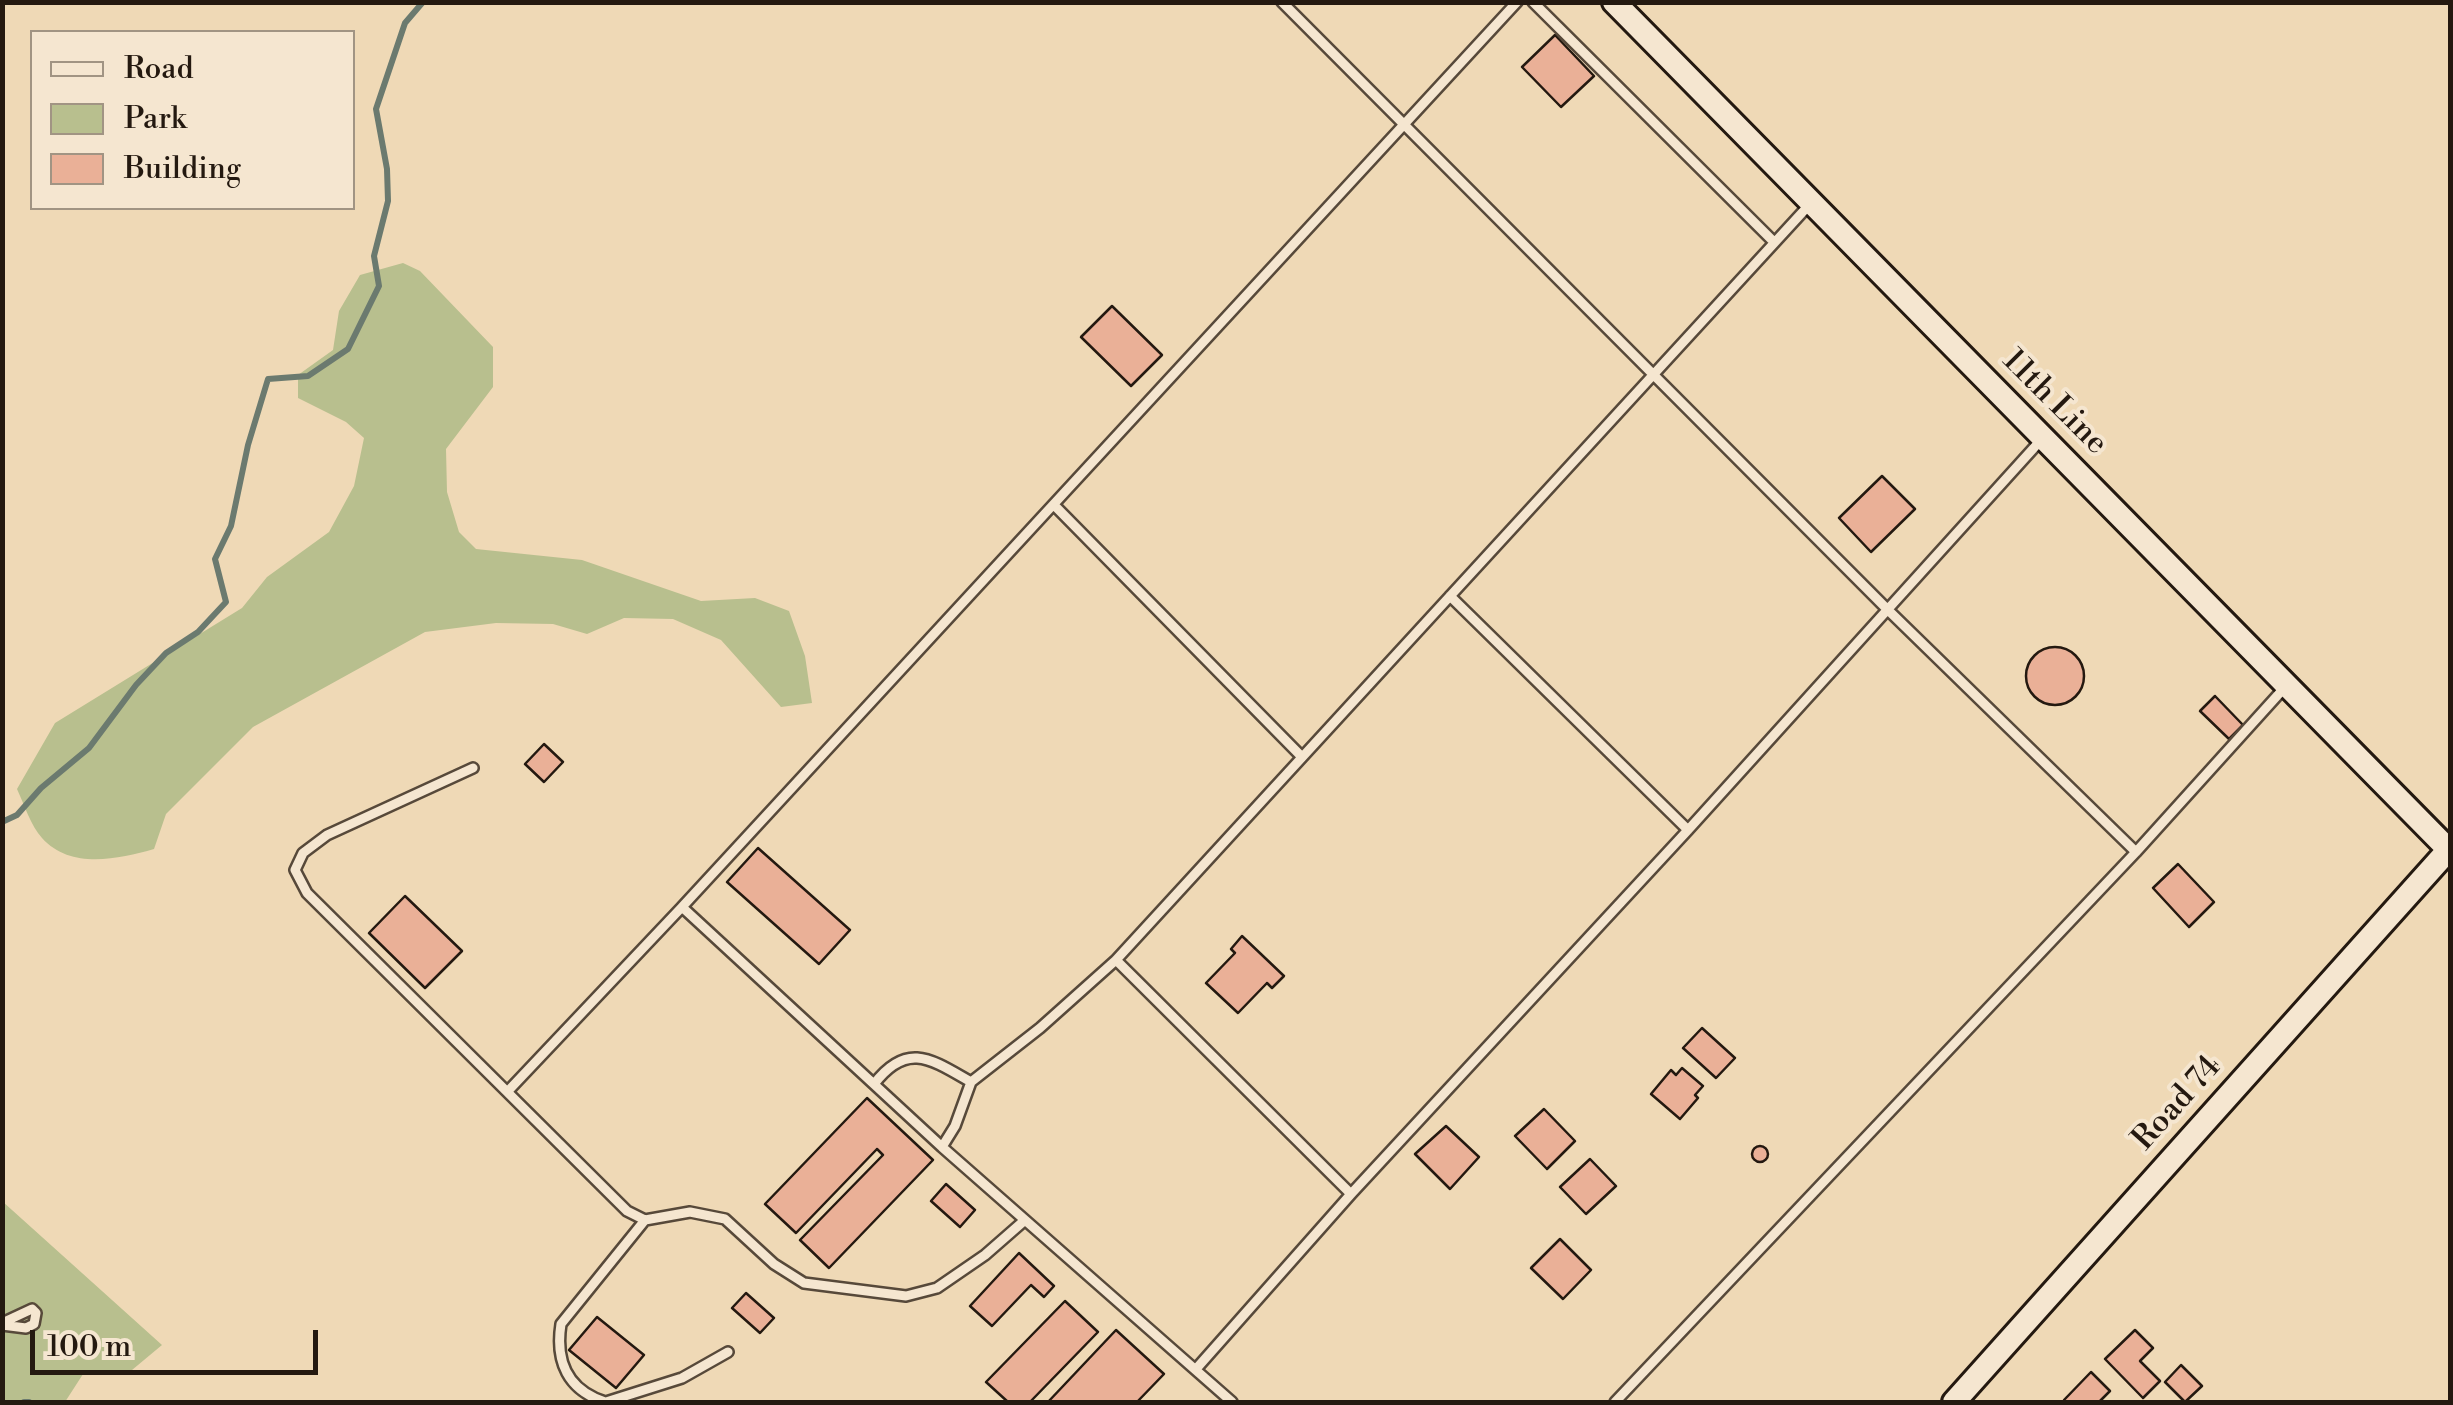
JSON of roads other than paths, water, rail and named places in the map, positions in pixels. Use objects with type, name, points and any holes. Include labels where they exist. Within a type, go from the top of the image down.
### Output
[{"type":"main road","name":"11th Line","points":[[1614,2],[2450,849]]},
{"type":"main road","name":"Road 74","points":[[1954,1402],[2450,849]]},
{"type":"lane","points":[[1282,2],[1888,610],[2136,852]]},
{"type":"lane","points":[[508,1091],[1518,2]]},
{"type":"lane","points":[[1533,2],[1774,242]]},
{"type":"lane","points":[[942,1148],[955,1126],[971,1082],[1040,1028],[1116,960],[1812,202]]},
{"type":"lane","points":[[1196,1368],[1350,1194],[1688,830],[2042,438]]},
{"type":"lane","points":[[1054,505],[1302,758]]},
{"type":"lane","points":[[1450,596],[1688,830]]},
{"type":"lane","points":[[1615,1402],[2136,852],[2287,684]]},
{"type":"lane","points":[[473,768],[327,835],[303,853],[295,870],[306,893],[628,1211],[645,1220],[690,1212],[725,1219],[774,1264],[804,1283],[906,1296],[937,1288],[985,1255],[1024,1220]]},
{"type":"lane","points":[[682,907],[942,1148],[1232,1402]]},
{"type":"lane","points":[[1116,960],[1350,1194]]},
{"type":"lane","points":[[874,1084],[888,1065],[907,1056],[936,1063],[971,1082]]},
{"type":"lane","points":[[645,1220],[561,1324],[558,1346],[562,1367],[572,1384],[587,1396],[605,1402],[682,1378],[728,1352]]},
{"type":"waterway","points":[[2,822],[17,815],[41,788],[89,748],[136,685],[166,653],[198,632],[226,602],[215,559],[231,526],[248,445],[268,379],[308,376],[348,349],[379,286],[374,256],[388,201],[387,169],[376,109],[405,23],[423,2]]},
{"type":"waterway","points":[[24,1402],[29,1402]]}]
